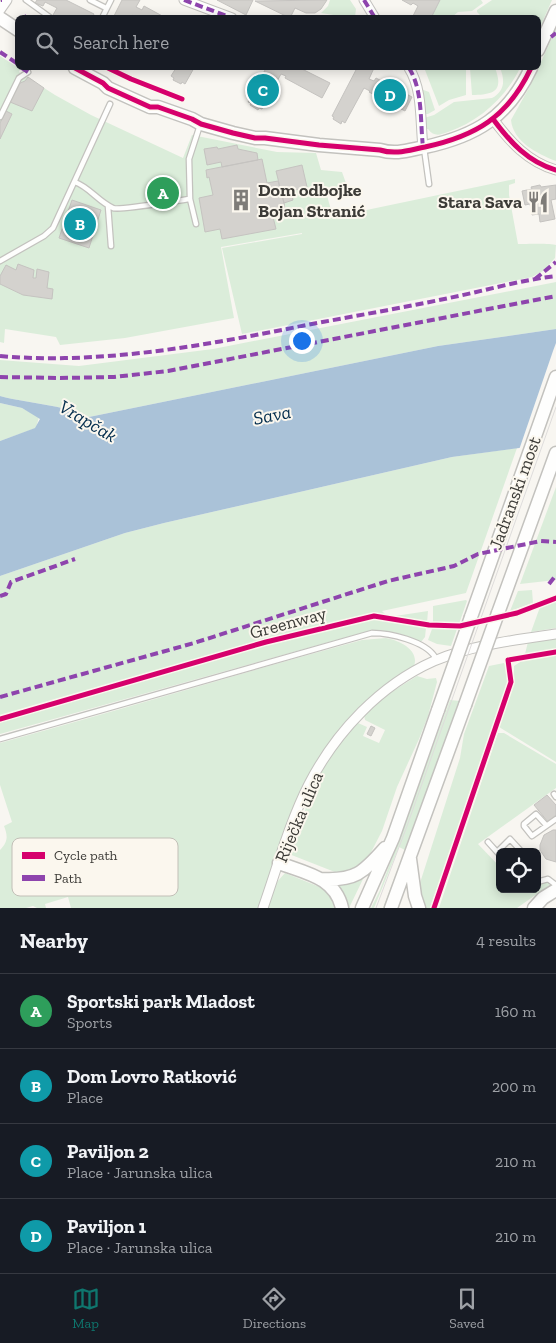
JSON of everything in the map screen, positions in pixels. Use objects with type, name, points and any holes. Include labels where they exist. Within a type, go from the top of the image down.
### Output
[{"type":"main road","points":[[541,44],[556,11]]},
{"type":"main road","points":[[0,18],[15,28]]},
{"type":"main road","points":[[79,70],[103,83],[196,122],[202,120],[256,133],[265,138],[388,152],[404,152],[465,136],[493,119],[512,101],[530,70]]},
{"type":"main road","name":"Jadranski most","points":[[362,908],[393,838],[556,377]]},
{"type":"main road","name":"Jadranski most","points":[[391,908],[556,453]]},
{"type":"main road","points":[[279,863],[321,879],[336,880],[353,877],[362,872],[393,838]]},
{"type":"main road","points":[[410,857],[415,896],[419,908]]},
{"type":"main road","points":[[321,879],[336,892],[342,908]]},
{"type":"main road","points":[[525,908],[556,890]]},
{"type":"main road","points":[[534,908],[543,898]]},
{"type":"street","points":[[0,10],[7,0]]},
{"type":"street","points":[[184,0],[224,15]]},
{"type":"street","points":[[364,0],[373,15]]},
{"type":"street","points":[[410,70],[415,80],[423,147]]},
{"type":"street","points":[[493,119],[508,138],[528,157],[556,170]]},
{"type":"street","name":"Riječka ulica","points":[[263,908],[309,784],[340,736],[374,700],[437,660],[505,642],[556,634]]},
{"type":"lane","points":[[26,0],[47,15]]},
{"type":"lane","points":[[90,0],[106,8]]},
{"type":"lane","points":[[103,15],[111,0]]},
{"type":"lane","points":[[0,117],[19,78],[28,72]]},
{"type":"lane","points":[[0,261],[50,232],[110,104]]},
{"type":"lane","points":[[196,122],[190,159],[190,199],[196,224]]},
{"type":"lane","points":[[423,147],[429,184]]},
{"type":"lane","points":[[75,182],[108,206],[117,210],[190,199]]},
{"type":"lane","points":[[108,206],[110,246]]},
{"type":"lane","points":[[0,740],[372,634],[383,633],[424,646],[431,651],[434,657]]},
{"type":"lane","points":[[546,825],[536,814],[524,826],[532,836],[556,819]]},
{"type":"lane","points":[[503,848],[510,840],[518,848]]},
{"type":"lane","points":[[488,842],[496,852]]},
{"type":"lane","points":[[541,881],[548,879],[556,885]]},
{"type":"green space","points":[[330,0],[350,0],[356,9],[355,15],[321,13],[328,6]]},
{"type":"green space","points":[[440,0],[481,0],[483,3],[472,11],[458,12],[454,15],[432,15]]},
{"type":"green space","points":[[492,0],[552,0],[541,25],[541,15],[480,15],[477,10]]},
{"type":"green space","points":[[556,29],[556,161],[534,151],[521,141],[516,135],[511,120],[537,70],[541,70],[541,62]]},
{"type":"green space","points":[[0,56],[15,66],[15,70],[20,70],[19,72],[55,95],[91,115],[183,158],[192,135],[277,152],[316,153],[321,170],[342,172],[347,186],[326,192],[333,217],[515,179],[515,183],[509,185],[509,195],[518,244],[556,245],[555,258],[543,271],[532,277],[242,334],[222,248],[302,233],[221,247],[234,318],[125,338],[60,345],[56,337],[5,329],[4,343],[0,342]]},
{"type":"green space","points":[[425,70],[466,70],[466,95],[449,100],[439,106]]},
{"type":"green space","points":[[470,70],[496,70],[498,82],[495,90],[491,93],[472,95]]},
{"type":"green space","points":[[501,70],[519,70],[500,98],[481,115],[460,127],[442,134],[437,135],[425,129],[424,118],[434,115],[454,102],[492,98],[502,89],[503,77]]},
{"type":"green space","points":[[421,89],[429,92],[435,110],[428,114],[424,114]]},
{"type":"green space","points":[[556,282],[556,329],[438,346],[89,417],[68,409],[0,396],[0,360],[79,366],[213,349]]},
{"type":"green space","points":[[0,403],[22,408],[39,417],[36,428],[0,441]]},
{"type":"green space","points":[[517,448],[466,593],[382,611],[390,619],[426,628],[425,637],[421,642],[398,633],[372,630],[0,734],[0,576],[125,533],[164,523],[452,457]]},
{"type":"green space","points":[[556,487],[556,580],[520,584]]},
{"type":"green space","points":[[532,590],[533,603],[510,611],[518,591]]},
{"type":"green space","points":[[466,600],[459,624],[433,622],[433,606]]},
{"type":"green space","points":[[556,600],[556,628],[531,632],[540,607]]},
{"type":"green space","points":[[428,611],[427,623],[395,616]]},
{"type":"green space","points":[[432,629],[457,629],[451,646],[437,644],[428,640]]},
{"type":"green space","points":[[556,637],[556,650],[525,654],[528,642]]},
{"type":"green space","points":[[386,638],[403,644],[408,647],[414,656],[413,668],[379,690],[352,715],[329,742],[311,771],[296,803],[259,908],[71,908],[68,897],[45,904],[46,908],[33,906],[26,908],[0,908],[0,850],[7,839],[4,826],[12,822],[0,785],[0,743],[362,640]]},
{"type":"green space","points":[[556,654],[556,762],[499,727],[514,684],[514,666],[525,659]]},
{"type":"green space","points":[[504,663],[508,670],[508,685],[430,908],[425,908],[419,892],[419,886],[460,758],[464,734],[489,666]]},
{"type":"green space","points":[[417,676],[427,679],[436,678],[437,682],[428,716],[397,787],[382,831],[366,862],[345,876],[289,854],[291,844],[304,815],[311,788],[337,745],[358,723],[367,727],[363,736],[379,743],[385,730],[365,720],[364,715],[385,696]]},
{"type":"green space","points":[[450,700],[460,701],[385,908],[383,908],[405,850],[399,847],[374,908],[371,908],[380,890]]},
{"type":"green space","points":[[498,733],[504,733],[556,764],[556,788],[478,844],[496,863],[496,893],[538,893],[517,908],[439,908]]},
{"type":"green space","points":[[285,873],[332,892],[339,908],[268,908],[276,883]]},
{"type":"green space","points":[[364,877],[349,908],[346,908],[334,884]]},
{"type":"green space","points":[[541,883],[551,884],[541,891]]},
{"type":"water","points":[[556,329],[556,443],[452,457],[164,523],[125,533],[0,576],[0,441],[35,428],[40,419],[22,408],[0,403],[0,396],[68,409],[89,417],[438,346]]},
{"type":"pier","points":[[556,343],[556,445],[519,450],[553,351]]},
{"type":"building","points":[[37,0],[66,0],[94,14],[53,15],[57,8],[45,2],[43,6],[35,3]]},
{"type":"building","points":[[122,0],[140,0],[136,7],[142,10],[144,6],[160,15],[132,15],[114,15]]},
{"type":"building","points":[[217,0],[253,0],[246,15]]},
{"type":"building","points":[[327,0],[321,9],[315,13],[306,13],[295,8],[292,15],[284,15],[255,1]]},
{"type":"building","points":[[402,0],[440,0],[432,15],[414,15],[418,6],[413,3],[411,5]]},
{"type":"building","points":[[175,70],[193,70],[185,84],[173,80],[174,78],[171,76]]},
{"type":"building","points":[[265,70],[304,70],[330,83],[322,98],[281,74],[262,109],[259,108],[258,110],[248,102]]},
{"type":"building","points":[[356,70],[373,70],[369,79],[374,81],[376,78],[412,97],[405,111],[364,88],[345,123],[342,121],[341,124],[333,119],[334,117],[332,116]]},
{"type":"building","points":[[28,77],[44,88],[32,111],[10,102],[20,83]]},
{"type":"building","points":[[6,111],[12,114],[0,139],[0,123]]},
{"type":"building","points":[[237,145],[238,149],[257,153],[258,160],[222,167],[221,162],[207,165],[204,149],[217,147],[218,149]]},
{"type":"building","name":"Dom odbojke Bojan Stranić","points":[[262,159],[267,183],[278,181],[284,203],[286,215],[273,217],[276,229],[222,239],[220,229],[205,232],[199,198],[213,195],[206,170]]},
{"type":"building","points":[[302,165],[307,187],[291,191],[293,200],[284,203],[276,171]]},
{"type":"building","name":"Stara Sava","points":[[540,185],[541,187],[556,185],[556,199],[551,200],[555,219],[540,222],[539,214],[532,215],[530,204],[525,205],[522,191]]},
{"type":"building","points":[[72,200],[101,210],[89,248],[59,238]]},
{"type":"building","points":[[18,264],[34,270],[33,278],[36,278],[37,269],[49,272],[47,288],[53,289],[52,299],[23,295],[0,284],[0,276],[6,265],[16,270]]},
{"type":"building","points":[[371,726],[375,728],[371,736],[367,734]]},
{"type":"building","points":[[547,795],[556,805],[556,816],[548,822],[534,805]]},
{"type":"building","points":[[556,830],[556,862],[546,859],[541,852],[540,845],[544,835]]},
{"type":"tram line","points":[[376,908],[556,407]]},
{"type":"marked path","points":[[184,0],[224,15]]},
{"type":"marked path","points":[[364,0],[373,15]]},
{"type":"marked path","points":[[551,37],[556,33]]},
{"type":"marked path","points":[[0,52],[15,62]]},
{"type":"marked path","points":[[410,70],[419,96],[423,147]]},
{"type":"marked path","points":[[535,279],[556,262]]},
{"type":"marked path","points":[[0,356],[77,358],[193,346],[414,305],[556,276]]},
{"type":"marked path","points":[[0,377],[114,377],[168,371],[556,296]]},
{"type":"marked path","points":[[0,697],[194,643],[388,581],[454,566],[478,554],[541,541],[556,542]]},
{"type":"marked path","points":[[0,596],[6,594],[11,582],[75,559]]},
{"type":"marked path","points":[[549,584],[556,575]]},
{"type":"cycle path","points":[[79,70],[103,83],[108,88],[150,107],[158,107],[201,124],[233,133],[255,138],[392,152],[408,151],[443,142],[475,130],[501,112],[522,85],[530,70]]},
{"type":"cycle path","points":[[112,70],[182,99]]},
{"type":"cycle path","points":[[493,119],[520,150],[537,162],[556,170]]},
{"type":"cycle path","name":"Greenway","points":[[0,719],[266,642],[374,616],[429,625],[460,626],[517,613],[556,598]]},
{"type":"cycle path","points":[[434,908],[511,682],[508,660],[556,652]]},
{"type":"place","name":"Paviljon 2","points":[[263,90]]},
{"type":"place","name":"Paviljon 1","points":[[390,95]]},
{"type":"place","name":"Sportski park Mladost","points":[[163,193]]},
{"type":"place","name":"Dom odbojke Bojan Stranić","points":[[241,200]]},
{"type":"place","name":"Stara Sava","points":[[538,202]]},
{"type":"place","name":"Dom Lovro Ratković","points":[[80,224]]},
{"type":"water label","name":"Sava","points":[[272,415]]},
{"type":"water label","name":"Vrapčak","points":[[88,421]]}]
